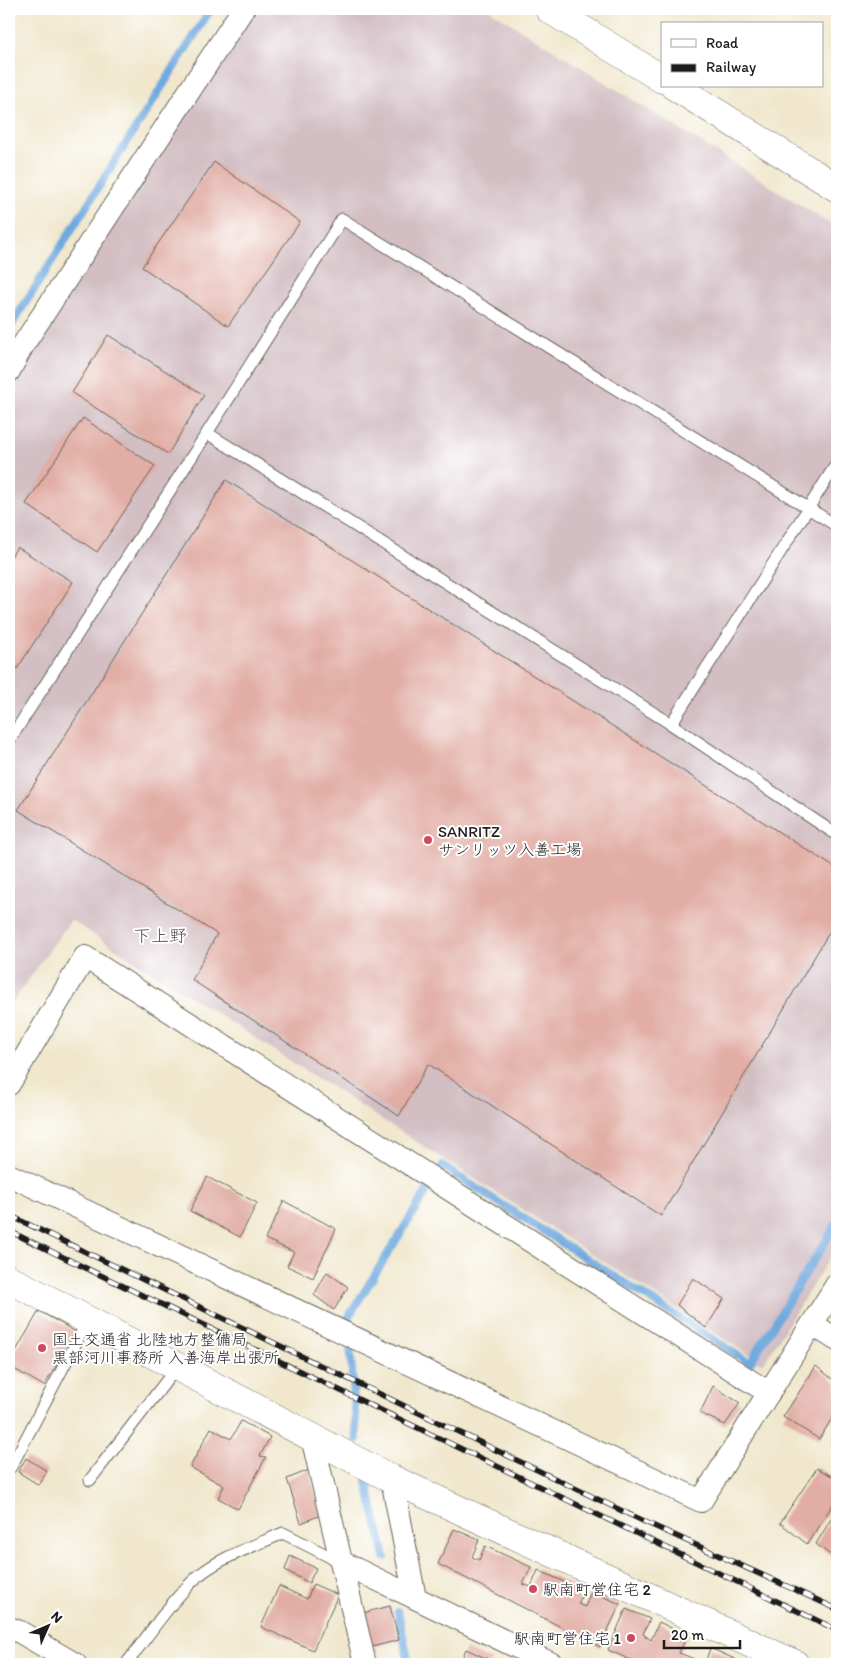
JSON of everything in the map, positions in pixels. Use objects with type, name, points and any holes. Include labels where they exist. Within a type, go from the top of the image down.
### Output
[{"type":"street","points":[[9,371],[22,345],[243,9]]},
{"type":"street","points":[[549,9],[661,78]]},
{"type":"street","points":[[677,88],[837,188]]},
{"type":"street","points":[[9,1084],[86,957],[769,1393]]},
{"type":"street","points":[[9,1175],[701,1501],[837,1284]]},
{"type":"street","points":[[9,1279],[392,1479],[795,1664]]},
{"type":"street","points":[[812,1324],[837,1340]]},
{"type":"street","points":[[312,1437],[365,1664]]},
{"type":"street","points":[[392,1479],[414,1598]]},
{"type":"street","points":[[341,1562],[552,1664]]},
{"type":"street","points":[[9,1628],[20,1632],[75,1664]]},
{"type":"lane","points":[[9,741],[207,433],[342,218],[837,526]]},
{"type":"lane","points":[[207,433],[671,724],[837,836]]},
{"type":"lane","points":[[671,724],[837,463]]},
{"type":"lane","points":[[12,1467],[88,1320]]},
{"type":"lane","points":[[90,1480],[177,1366]]},
{"type":"lane","points":[[126,1664],[172,1604],[198,1576],[220,1562],[283,1533],[341,1562]]},
{"type":"shaded area","points":[[254,9],[488,9],[837,228],[837,1246],[763,1364],[71,920],[9,1007],[9,397],[28,355]]},
{"type":"building","points":[[214,162],[300,222],[228,326],[142,267]]},
{"type":"building","points":[[108,335],[204,395],[168,454],[72,393]]},
{"type":"building","points":[[83,418],[155,466],[97,552],[26,504]]},
{"type":"building","name":"SANRITZ サンリッツ入善工場","points":[[226,480],[837,869],[837,919],[661,1216],[428,1064],[399,1116],[192,980],[217,934],[18,810]]},
{"type":"building","points":[[17,547],[73,582],[17,669],[9,663],[9,560]]},
{"type":"building","points":[[207,1177],[257,1203],[240,1237],[190,1211]]},
{"type":"building","points":[[284,1201],[336,1229],[313,1278],[287,1266],[294,1252],[265,1239]]},
{"type":"building","points":[[327,1272],[348,1287],[334,1310],[314,1295]]},
{"type":"building","points":[[693,1278],[724,1299],[706,1328],[677,1305]]},
{"type":"building","name":"国土交通省 北陸地方整備局 黒部河川事務所 入善海岸出張所","points":[[39,1311],[76,1332],[44,1386],[9,1366]]},
{"type":"building","points":[[816,1366],[837,1383],[837,1411],[819,1439],[783,1417]]},
{"type":"building","points":[[713,1386],[740,1403],[725,1425],[700,1413]]},
{"type":"building","points":[[241,1421],[270,1437],[260,1456],[266,1457],[238,1509],[218,1498],[224,1486],[190,1467],[211,1428],[231,1439]]},
{"type":"building","points":[[837,1432],[837,1446],[831,1443]]},
{"type":"building","points":[[26,1458],[47,1471],[39,1485],[18,1472]]},
{"type":"building","points":[[817,1468],[837,1479],[837,1498],[807,1544],[780,1523]]},
{"type":"building","points":[[309,1470],[321,1515],[301,1523],[287,1479]]},
{"type":"building","points":[[837,1509],[837,1560],[816,1544]]},
{"type":"building","name":"駅南町営住宅 2","points":[[454,1529],[479,1540],[472,1557],[479,1560],[485,1546],[531,1567],[523,1584],[531,1587],[538,1570],[584,1591],[578,1604],[585,1607],[591,1591],[620,1604],[600,1647],[438,1564]]},
{"type":"building","points":[[290,1556],[316,1568],[309,1583],[285,1570]]},
{"type":"building","points":[[313,1584],[338,1595],[313,1650],[261,1627],[279,1586],[307,1599]]},
{"type":"building","points":[[390,1606],[399,1640],[368,1648],[359,1614]]},
{"type":"building","name":"駅南町営住宅 1","points":[[626,1609],[650,1619],[643,1634],[651,1640],[659,1622],[687,1636],[679,1653],[705,1663],[710,1648],[746,1664],[640,1664],[608,1650]]},
{"type":"building","points":[[466,1649],[492,1661],[491,1664],[460,1664]]},
{"type":"waterway","points":[[9,329],[211,9]]},
{"type":"waterway","points":[[357,1439],[348,1318],[442,1166],[750,1363],[837,1223]]},
{"type":"waterway","points":[[367,1482],[385,1557]]},
{"type":"waterway","points":[[398,1612],[409,1664]]},
{"type":"railway","points":[[9,1215],[643,1521],[837,1609]]},
{"type":"railway","points":[[9,1231],[837,1630]]},
{"type":"place","name":"SANRITZ サンリッツ入善工場","points":[[428,840]]},
{"type":"place","name":"国土交通省 北陸地方整備局 黒部河川事務所 入善海岸出張所","points":[[42,1348]]},
{"type":"place","name":"駅南町営住宅 2","points":[[533,1589]]},
{"type":"place","name":"駅南町営住宅 1","points":[[631,1638]]},
{"type":"district","name":"下上野","points":[[160,936]]}]
